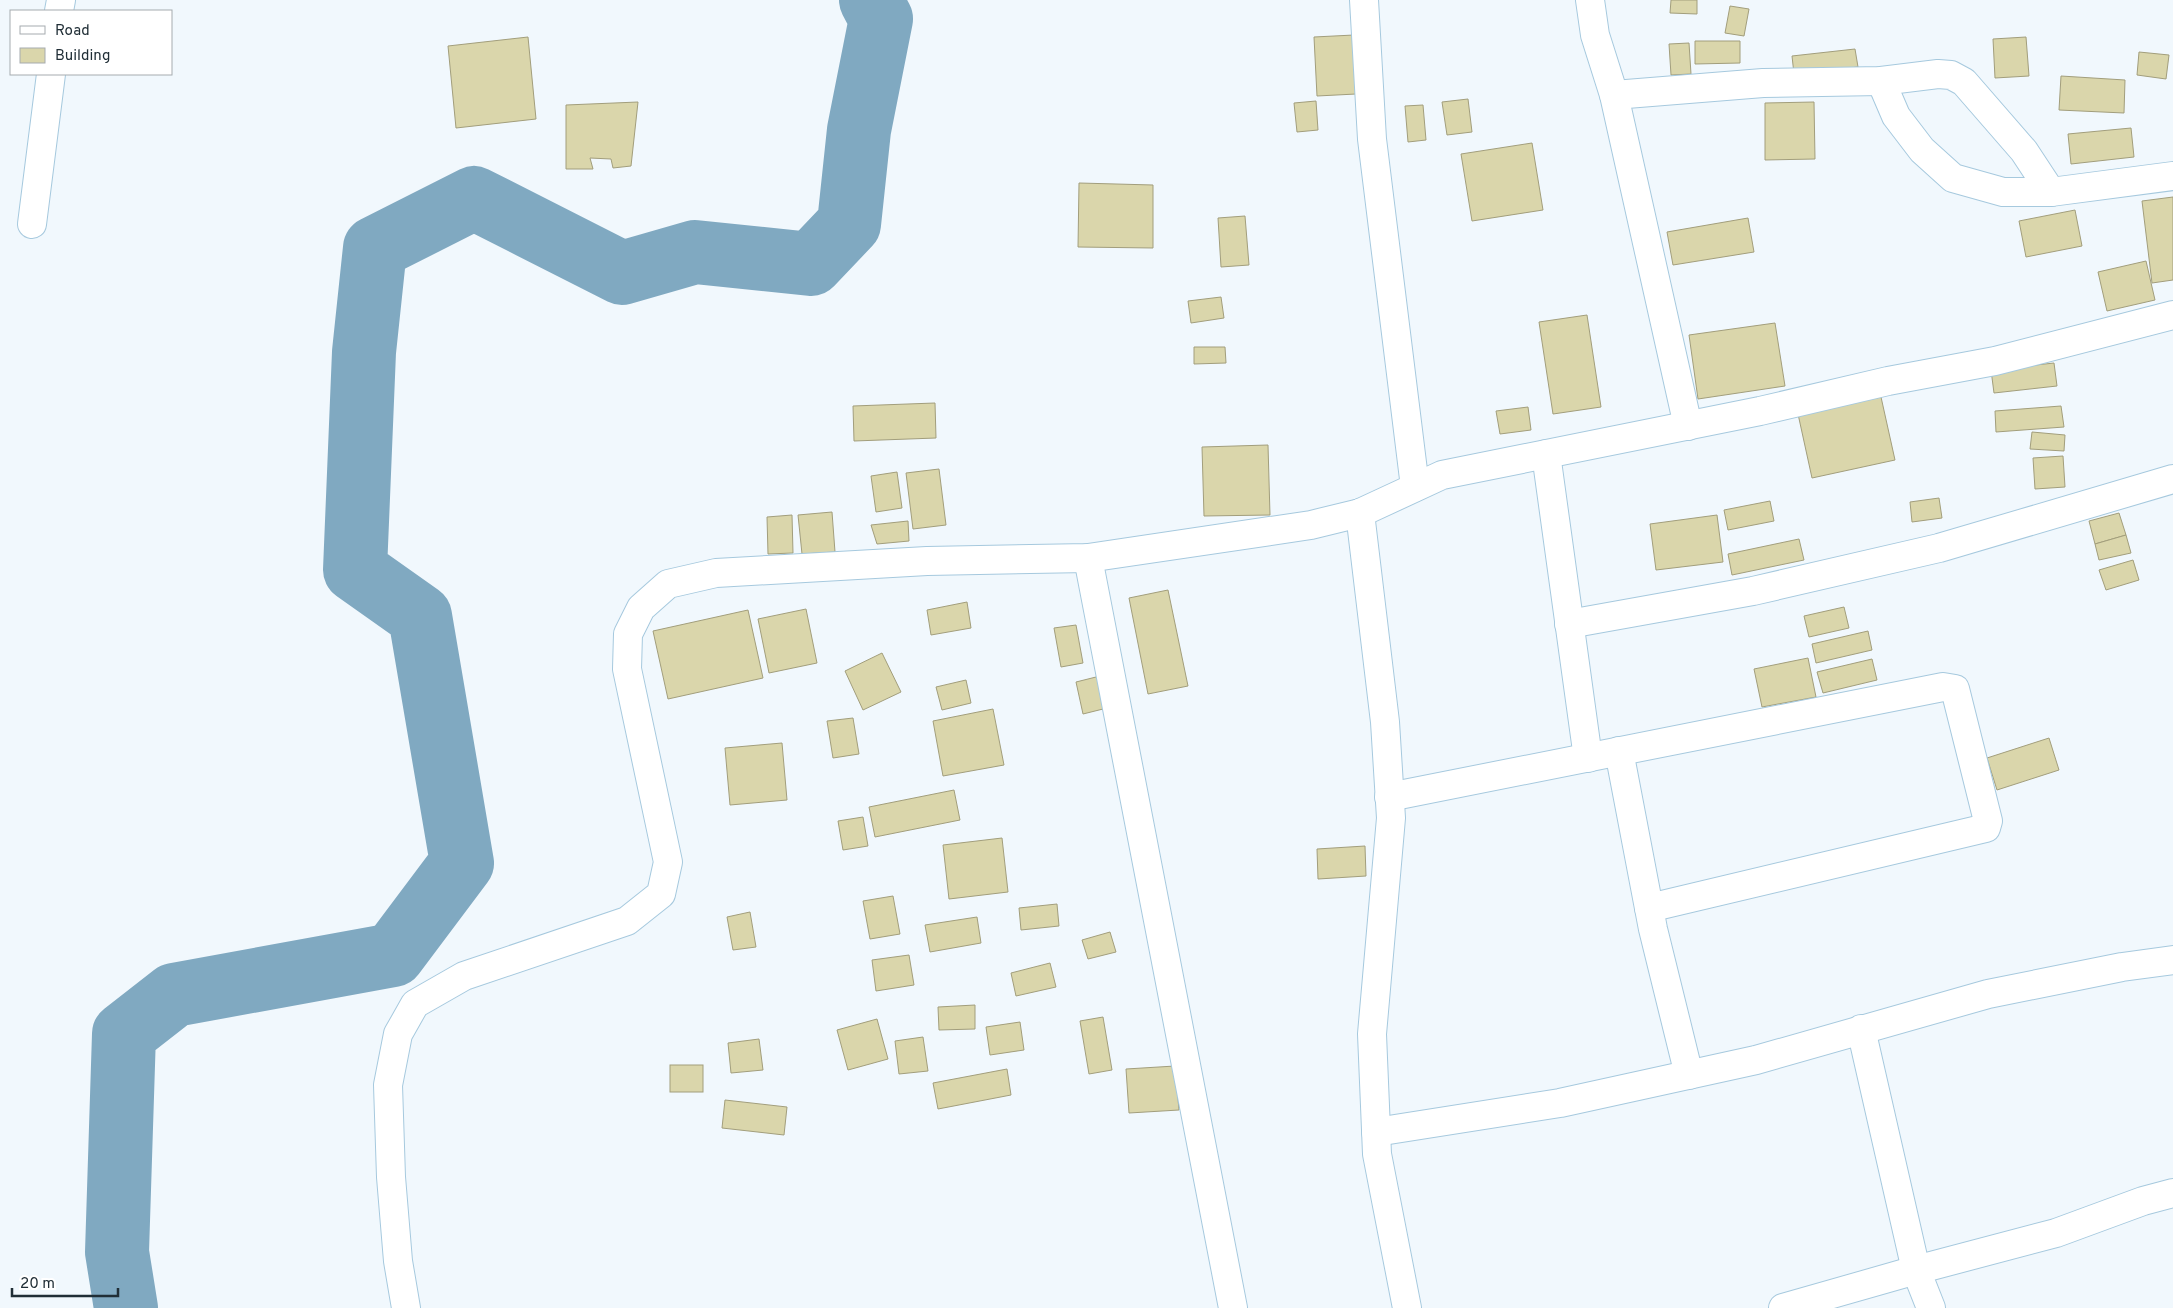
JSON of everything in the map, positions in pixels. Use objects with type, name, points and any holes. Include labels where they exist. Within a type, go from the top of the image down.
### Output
[{"type":"street","points":[[1364,0],[1372,139],[1415,487]]},
{"type":"street","points":[[1590,0],[1595,35],[1614,95],[1688,426]]},
{"type":"street","points":[[1614,95],[1763,83],[1881,81],[1938,74],[1951,75],[1964,82],[2024,151],[2050,192]]},
{"type":"street","points":[[32,224],[52,75]]},
{"type":"street","points":[[1881,81],[1896,116],[1922,150],[1953,178],[2003,192],[2050,192],[2173,176]]},
{"type":"street","points":[[406,1308],[398,1261],[391,1177],[388,1086],[398,1034],[416,1004],[464,976],[627,921],[661,894],[668,862],[627,669],[628,634],[641,608],[668,584],[716,573],[927,561],[1088,558],[1311,525],[1360,512],[1442,475],[1688,426],[1888,381],[1995,360],[2173,315]]},
{"type":"street","points":[[1546,454],[1588,758]]},
{"type":"street","points":[[1569,624],[1753,592],[1930,550],[2173,479]]},
{"type":"street","points":[[1360,512],[1385,722],[1391,818],[1372,1034],[1377,1154],[1406,1308]]},
{"type":"street","points":[[1088,558],[1233,1308]]},
{"type":"street","points":[[1389,797],[1949,687],[1955,689],[1988,821],[1983,830],[1649,908]]},
{"type":"street","points":[[1620,751],[1649,908],[1689,1075]]},
{"type":"street","points":[[1376,1132],[1560,1103],[1756,1060],[1988,994],[2122,967],[2173,960]]},
{"type":"street","points":[[1861,1029],[1916,1270],[1931,1308]]},
{"type":"street","points":[[1783,1308],[2056,1233],[2143,1201],[2173,1193]]},
{"type":"building","points":[[1671,0],[1697,0],[1697,14],[1670,13]]},
{"type":"building","points":[[1730,6],[1749,9],[1744,36],[1725,33]]},
{"type":"building","points":[[1354,35],[1356,94],[1317,96],[1314,37]]},
{"type":"building","points":[[528,37],[536,119],[456,128],[448,46]]},
{"type":"building","points":[[2026,37],[2029,76],[1995,78],[1993,39]]},
{"type":"building","points":[[1695,41],[1740,41],[1740,63],[1695,64]]},
{"type":"building","points":[[1689,43],[1691,74],[1671,75],[1669,44]]},
{"type":"building","points":[[1855,49],[1858,67],[1794,74],[1792,56]]},
{"type":"building","points":[[2139,52],[2169,55],[2166,79],[2137,75]]},
{"type":"building","points":[[2061,76],[2125,80],[2124,113],[2059,110]]},
{"type":"building","points":[[1468,99],[1472,132],[1447,135],[1442,102]]},
{"type":"building","points":[[1316,101],[1318,130],[1297,132],[1294,103]]},
{"type":"building","points":[[638,102],[631,166],[613,168],[611,159],[590,158],[593,169],[566,169],[566,105]]},
{"type":"building","points":[[1814,102],[1815,159],[1765,160],[1765,103]]},
{"type":"building","points":[[1423,105],[1426,140],[1408,142],[1405,106]]},
{"type":"building","points":[[2131,128],[2134,157],[2071,164],[2068,134]]},
{"type":"building","points":[[1532,143],[1543,210],[1472,221],[1461,154]]},
{"type":"building","points":[[1079,183],[1153,185],[1153,248],[1078,247]]},
{"type":"building","points":[[2173,197],[2173,280],[2152,283],[2142,201]]},
{"type":"building","points":[[2075,210],[2082,246],[2026,257],[2019,221]]},
{"type":"building","points":[[1245,216],[1249,265],[1221,267],[1218,218]]},
{"type":"building","points":[[1748,218],[1754,252],[1673,265],[1667,232]]},
{"type":"building","points":[[2146,261],[2155,300],[2107,311],[2098,272]]},
{"type":"building","points":[[1221,297],[1224,318],[1191,323],[1188,301]]},
{"type":"building","points":[[1587,315],[1601,407],[1553,414],[1539,322]]},
{"type":"building","points":[[1775,323],[1785,386],[1698,399],[1689,335]]},
{"type":"building","points":[[1194,347],[1225,347],[1226,363],[1194,364]]},
{"type":"building","points":[[2054,363],[2057,386],[1994,393],[1991,370]]},
{"type":"building","points":[[1881,397],[1895,460],[1812,478],[1798,414]]},
{"type":"building","points":[[935,403],[936,438],[854,441],[853,406]]},
{"type":"building","points":[[2061,406],[2064,427],[1996,432],[1995,411]]},
{"type":"building","points":[[1528,407],[1531,430],[1500,434],[1496,411]]},
{"type":"building","points":[[2032,432],[2065,435],[2064,451],[2030,449]]},
{"type":"building","points":[[1268,445],[1270,515],[1204,516],[1202,447]]},
{"type":"building","points":[[2063,456],[2065,487],[2035,489],[2033,458]]},
{"type":"building","points":[[939,469],[946,525],[913,529],[906,473]]},
{"type":"building","points":[[897,472],[902,508],[876,512],[871,476]]},
{"type":"building","points":[[1939,498],[1942,518],[1912,522],[1910,502]]},
{"type":"building","points":[[1770,501],[1774,521],[1728,530],[1724,510]]},
{"type":"building","points":[[832,512],[835,552],[802,554],[798,515]]},
{"type":"building","points":[[2119,513],[2126,535],[2095,544],[2089,521]]},
{"type":"building","points":[[792,515],[793,553],[768,554],[767,517]]},
{"type":"building","points":[[1717,515],[1723,562],[1656,570],[1650,524]]},
{"type":"building","points":[[908,521],[909,541],[877,544],[871,525]]},
{"type":"building","points":[[2126,535],[2131,553],[2099,560],[2095,544]]},
{"type":"building","points":[[1799,539],[1804,560],[1732,575],[1728,554]]},
{"type":"building","points":[[2133,560],[2139,580],[2106,590],[2099,570]]},
{"type":"building","points":[[1168,590],[1188,686],[1148,694],[1129,598]]},
{"type":"building","points":[[967,602],[971,628],[931,635],[927,610]]},
{"type":"building","points":[[1844,607],[1849,628],[1809,637],[1804,616]]},
{"type":"building","points":[[806,609],[817,663],[769,673],[758,619]]},
{"type":"building","points":[[748,610],[763,678],[668,699],[653,631]]},
{"type":"building","points":[[1076,625],[1083,663],[1061,667],[1054,628]]},
{"type":"building","points":[[1868,631],[1872,650],[1816,663],[1812,644]]},
{"type":"building","points":[[882,653],[901,692],[863,710],[845,671]]},
{"type":"building","points":[[1808,658],[1816,697],[1762,707],[1754,669]]},
{"type":"building","points":[[1872,659],[1877,680],[1823,693],[1817,672]]},
{"type":"building","points":[[1100,676],[1107,708],[1083,714],[1076,682]]},
{"type":"building","points":[[966,680],[971,703],[942,710],[936,687]]},
{"type":"building","points":[[993,709],[1004,765],[943,776],[933,721]]},
{"type":"building","points":[[853,718],[859,754],[833,758],[827,721]]},
{"type":"building","points":[[2049,738],[2059,770],[1997,790],[1987,758]]},
{"type":"building","points":[[782,743],[787,800],[730,805],[725,748]]},
{"type":"building","points":[[954,790],[960,820],[875,837],[869,807]]},
{"type":"building","points":[[863,817],[868,846],[843,850],[838,821]]},
{"type":"building","points":[[1002,838],[1008,892],[949,899],[943,845]]},
{"type":"building","points":[[1365,846],[1366,876],[1318,879],[1317,849]]},
{"type":"building","points":[[893,896],[900,934],[870,939],[863,901]]},
{"type":"building","points":[[1057,904],[1059,926],[1021,930],[1019,908]]},
{"type":"building","points":[[750,912],[756,947],[733,950],[727,917]]},
{"type":"building","points":[[977,917],[981,943],[930,952],[925,925]]},
{"type":"building","points":[[1110,932],[1116,952],[1088,959],[1082,940]]},
{"type":"building","points":[[909,955],[914,985],[876,991],[872,960]]},
{"type":"building","points":[[1050,963],[1056,987],[1016,996],[1011,973]]},
{"type":"building","points":[[975,1005],[975,1029],[939,1030],[938,1007]]},
{"type":"building","points":[[1103,1017],[1112,1070],[1089,1074],[1080,1021]]},
{"type":"building","points":[[877,1019],[888,1059],[848,1070],[837,1030]]},
{"type":"building","points":[[1020,1022],[1024,1050],[990,1055],[986,1027]]},
{"type":"building","points":[[923,1037],[928,1071],[899,1074],[895,1041]]},
{"type":"building","points":[[759,1039],[763,1070],[731,1073],[728,1043]]},
{"type":"building","points":[[670,1065],[703,1065],[703,1092],[670,1092]]},
{"type":"building","points":[[1175,1066],[1179,1110],[1129,1113],[1126,1069]]},
{"type":"building","points":[[1007,1069],[1011,1095],[938,1109],[933,1083]]},
{"type":"building","points":[[725,1100],[787,1107],[784,1135],[722,1128]]},
{"type":"waterway","points":[[126,1308],[117,1252],[124,1034],[174,995],[393,955],[462,863],[420,616],[355,570],[364,352],[375,248],[474,198],[622,273],[695,252],[811,264],[849,224],[859,130],[881,19],[871,0]]}]
